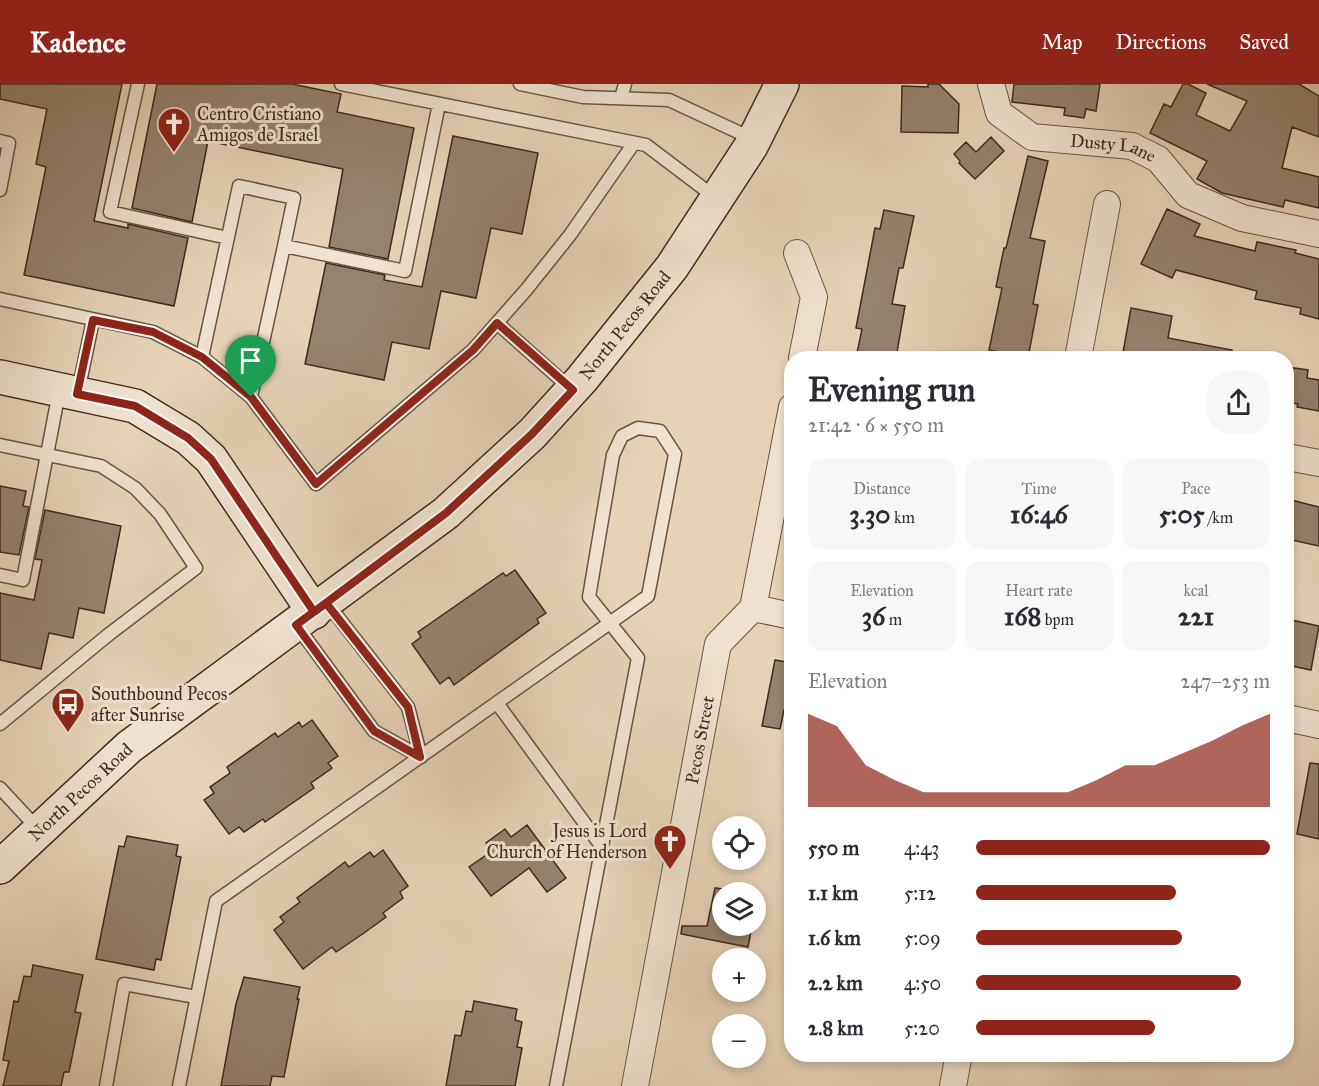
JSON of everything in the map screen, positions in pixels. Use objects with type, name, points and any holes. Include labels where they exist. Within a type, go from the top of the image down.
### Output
[{"type":"main road","name":"North Pecos Road","points":[[0,867],[129,747],[446,513],[532,434],[573,390],[672,267],[754,140],[782,84]]},
{"type":"main road","points":[[0,377],[135,406],[188,438],[211,459],[312,613]]},
{"type":"street","name":"Dusty Lane","points":[[991,84],[999,113],[1032,137],[1132,146],[1158,159],[1188,195],[1242,218],[1319,234]]},
{"type":"street","points":[[1079,351],[1107,204]]},
{"type":"street","points":[[797,253],[813,297],[802,351]]},
{"type":"street","points":[[784,448],[753,608],[784,614]]},
{"type":"street","points":[[1294,458],[1319,463]]},
{"type":"street","name":"Pecos Street","points":[[635,1086],[718,644],[753,608]]},
{"type":"street","points":[[1294,720],[1319,725]]},
{"type":"street","points":[[953,1086],[958,1062]]},
{"type":"lane","points":[[138,84],[110,212],[228,238]]},
{"type":"lane","points":[[341,84],[646,145],[717,198]]},
{"type":"lane","points":[[520,84],[583,97],[669,100],[754,140]]},
{"type":"lane","points":[[573,84],[583,97]]},
{"type":"lane","points":[[621,98],[625,84]]},
{"type":"lane","points":[[284,246],[405,271],[439,104]]},
{"type":"lane","points":[[0,141],[9,143],[0,190]]},
{"type":"lane","points":[[0,300],[153,332],[202,357],[251,397],[316,484],[473,350],[570,236],[634,143]]},
{"type":"lane","points":[[202,357],[239,186],[294,198],[251,397]]},
{"type":"lane","points":[[0,575],[23,580],[47,455],[93,320]]},
{"type":"lane","points":[[497,323],[573,390]]},
{"type":"lane","points":[[179,1086],[216,901],[497,703],[610,623],[648,596],[675,454],[660,431],[638,428],[622,436],[613,455],[590,597],[610,623],[638,658],[556,1086]]},
{"type":"lane","points":[[0,445],[101,466],[135,488],[160,514],[196,568],[6,712],[0,724]]},
{"type":"lane","points":[[312,613],[374,731],[420,757]]},
{"type":"lane","points":[[312,613],[408,707],[420,757]]},
{"type":"lane","points":[[497,703],[602,847]]},
{"type":"lane","points":[[0,788],[39,829]]},
{"type":"lane","points":[[106,1086],[124,984],[196,997]]},
{"type":"building","points":[[0,84],[122,84],[94,221],[128,228],[128,224],[188,238],[174,306],[24,275],[46,167],[36,164],[47,109],[0,99]]},
{"type":"building","name":"Centro Cristiano Amigos de Israel","points":[[157,84],[292,84],[341,94],[337,112],[414,128],[388,259],[329,247],[343,169],[208,141],[192,222],[132,208]]},
{"type":"building","points":[[928,84],[939,84],[959,104],[958,133],[901,132],[902,86],[928,87]]},
{"type":"building","points":[[1014,84],[1100,84],[1096,111],[1086,109],[1084,118],[1064,115],[1065,108],[1012,102]]},
{"type":"building","points":[[1183,84],[1188,84],[1206,93],[1196,115],[1230,131],[1247,101],[1207,84],[1299,84],[1319,96],[1319,137],[1292,127],[1282,168],[1319,177],[1319,208],[1285,200],[1283,207],[1222,193],[1197,179],[1207,161],[1150,133],[1164,104],[1171,107]]},
{"type":"building","points":[[453,136],[538,153],[522,234],[491,228],[476,298],[441,291],[429,349],[392,342],[384,380],[305,364],[326,263],[385,275],[384,280],[422,287]]},
{"type":"building","points":[[991,137],[1004,151],[975,179],[959,163],[960,161],[954,154],[966,142],[976,152]]},
{"type":"building","points":[[1028,156],[1048,161],[1030,238],[1045,241],[1033,304],[1038,305],[1029,351],[989,350],[1002,288],[996,287],[1004,248],[1006,248]]},
{"type":"building","points":[[1167,209],[1200,224],[1194,236],[1255,251],[1257,242],[1296,250],[1295,253],[1319,259],[1319,319],[1300,314],[1301,308],[1255,299],[1257,291],[1176,270],[1172,278],[1141,264]]},
{"type":"building","points":[[884,210],[914,216],[903,268],[899,268],[892,304],[905,306],[897,351],[857,351],[862,329],[856,328],[875,228],[880,229]]},
{"type":"building","points":[[1131,308],[1172,316],[1168,338],[1232,350],[1232,351],[1123,351]]},
{"type":"building","points":[[1294,368],[1308,370],[1307,378],[1319,380],[1319,411],[1297,407],[1298,404],[1294,403]]},
{"type":"building","points":[[0,486],[26,491],[23,506],[29,507],[19,555],[0,552]]},
{"type":"building","points":[[1294,501],[1319,507],[1319,546],[1294,541]]},
{"type":"building","points":[[45,510],[121,526],[104,613],[79,608],[73,638],[49,633],[41,669],[0,660],[0,593],[34,600],[42,560],[35,559]]},
{"type":"building","points":[[515,570],[546,613],[537,619],[539,623],[454,685],[449,677],[440,684],[412,644],[421,637],[418,632],[503,573],[506,576]]},
{"type":"building","points":[[1294,621],[1319,626],[1311,670],[1294,666]]},
{"type":"building","points":[[775,660],[784,662],[784,710],[780,729],[762,726]]},
{"type":"building","points":[[312,720],[338,756],[328,763],[332,768],[311,783],[314,788],[265,822],[263,819],[244,832],[239,827],[229,834],[204,800],[214,793],[210,787],[230,773],[227,767],[275,733],[278,737],[299,722],[302,727]]},
{"type":"building","points":[[1310,763],[1319,764],[1319,839],[1297,834]]},
{"type":"building","points":[[527,825],[566,878],[547,892],[529,868],[491,896],[469,867],[492,851],[486,843],[505,829],[511,837]]},
{"type":"building","points":[[127,836],[178,845],[176,856],[181,857],[161,960],[156,959],[154,970],[96,959],[119,846],[124,847]]},
{"type":"building","points":[[383,850],[408,886],[400,892],[403,898],[383,913],[386,917],[364,933],[336,952],[332,947],[303,969],[274,930],[284,922],[280,917],[300,902],[297,898],[345,862],[349,867],[370,852],[374,857]]},
{"type":"building","points":[[712,902],[712,936],[750,936],[748,947],[681,934],[682,926],[707,926]]},
{"type":"building","points":[[33,965],[83,975],[75,1012],[81,1013],[69,1072],[64,1072],[61,1086],[3,1086],[9,1061],[3,1060],[14,1001],[18,1002],[24,976],[31,977]]},
{"type":"building","points":[[244,977],[300,987],[284,1077],[272,1076],[270,1086],[221,1086],[236,1004]]},
{"type":"building","points":[[474,1001],[517,1009],[515,1020],[522,1022],[517,1047],[522,1048],[515,1086],[446,1086],[455,1035],[461,1036],[466,1011],[472,1012]]},
{"type":"place","name":"Centro Cristiano Amigos de Israel","points":[[174,153]]},
{"type":"place","name":"Southbound Pecos after Sunrise","points":[[68,733]]},
{"type":"place","name":"Jesus is Lord Church of Henderson","points":[[670,870]]},
{"type":"route","points":[[251,397],[202,357],[153,332],[93,320],[77,394],[135,406],[188,438],[211,459],[314,612],[326,603],[408,707],[420,757],[374,731],[296,625],[314,612],[326,603],[446,513],[497,468],[573,390],[497,323],[473,350],[316,484],[251,397]]}]
